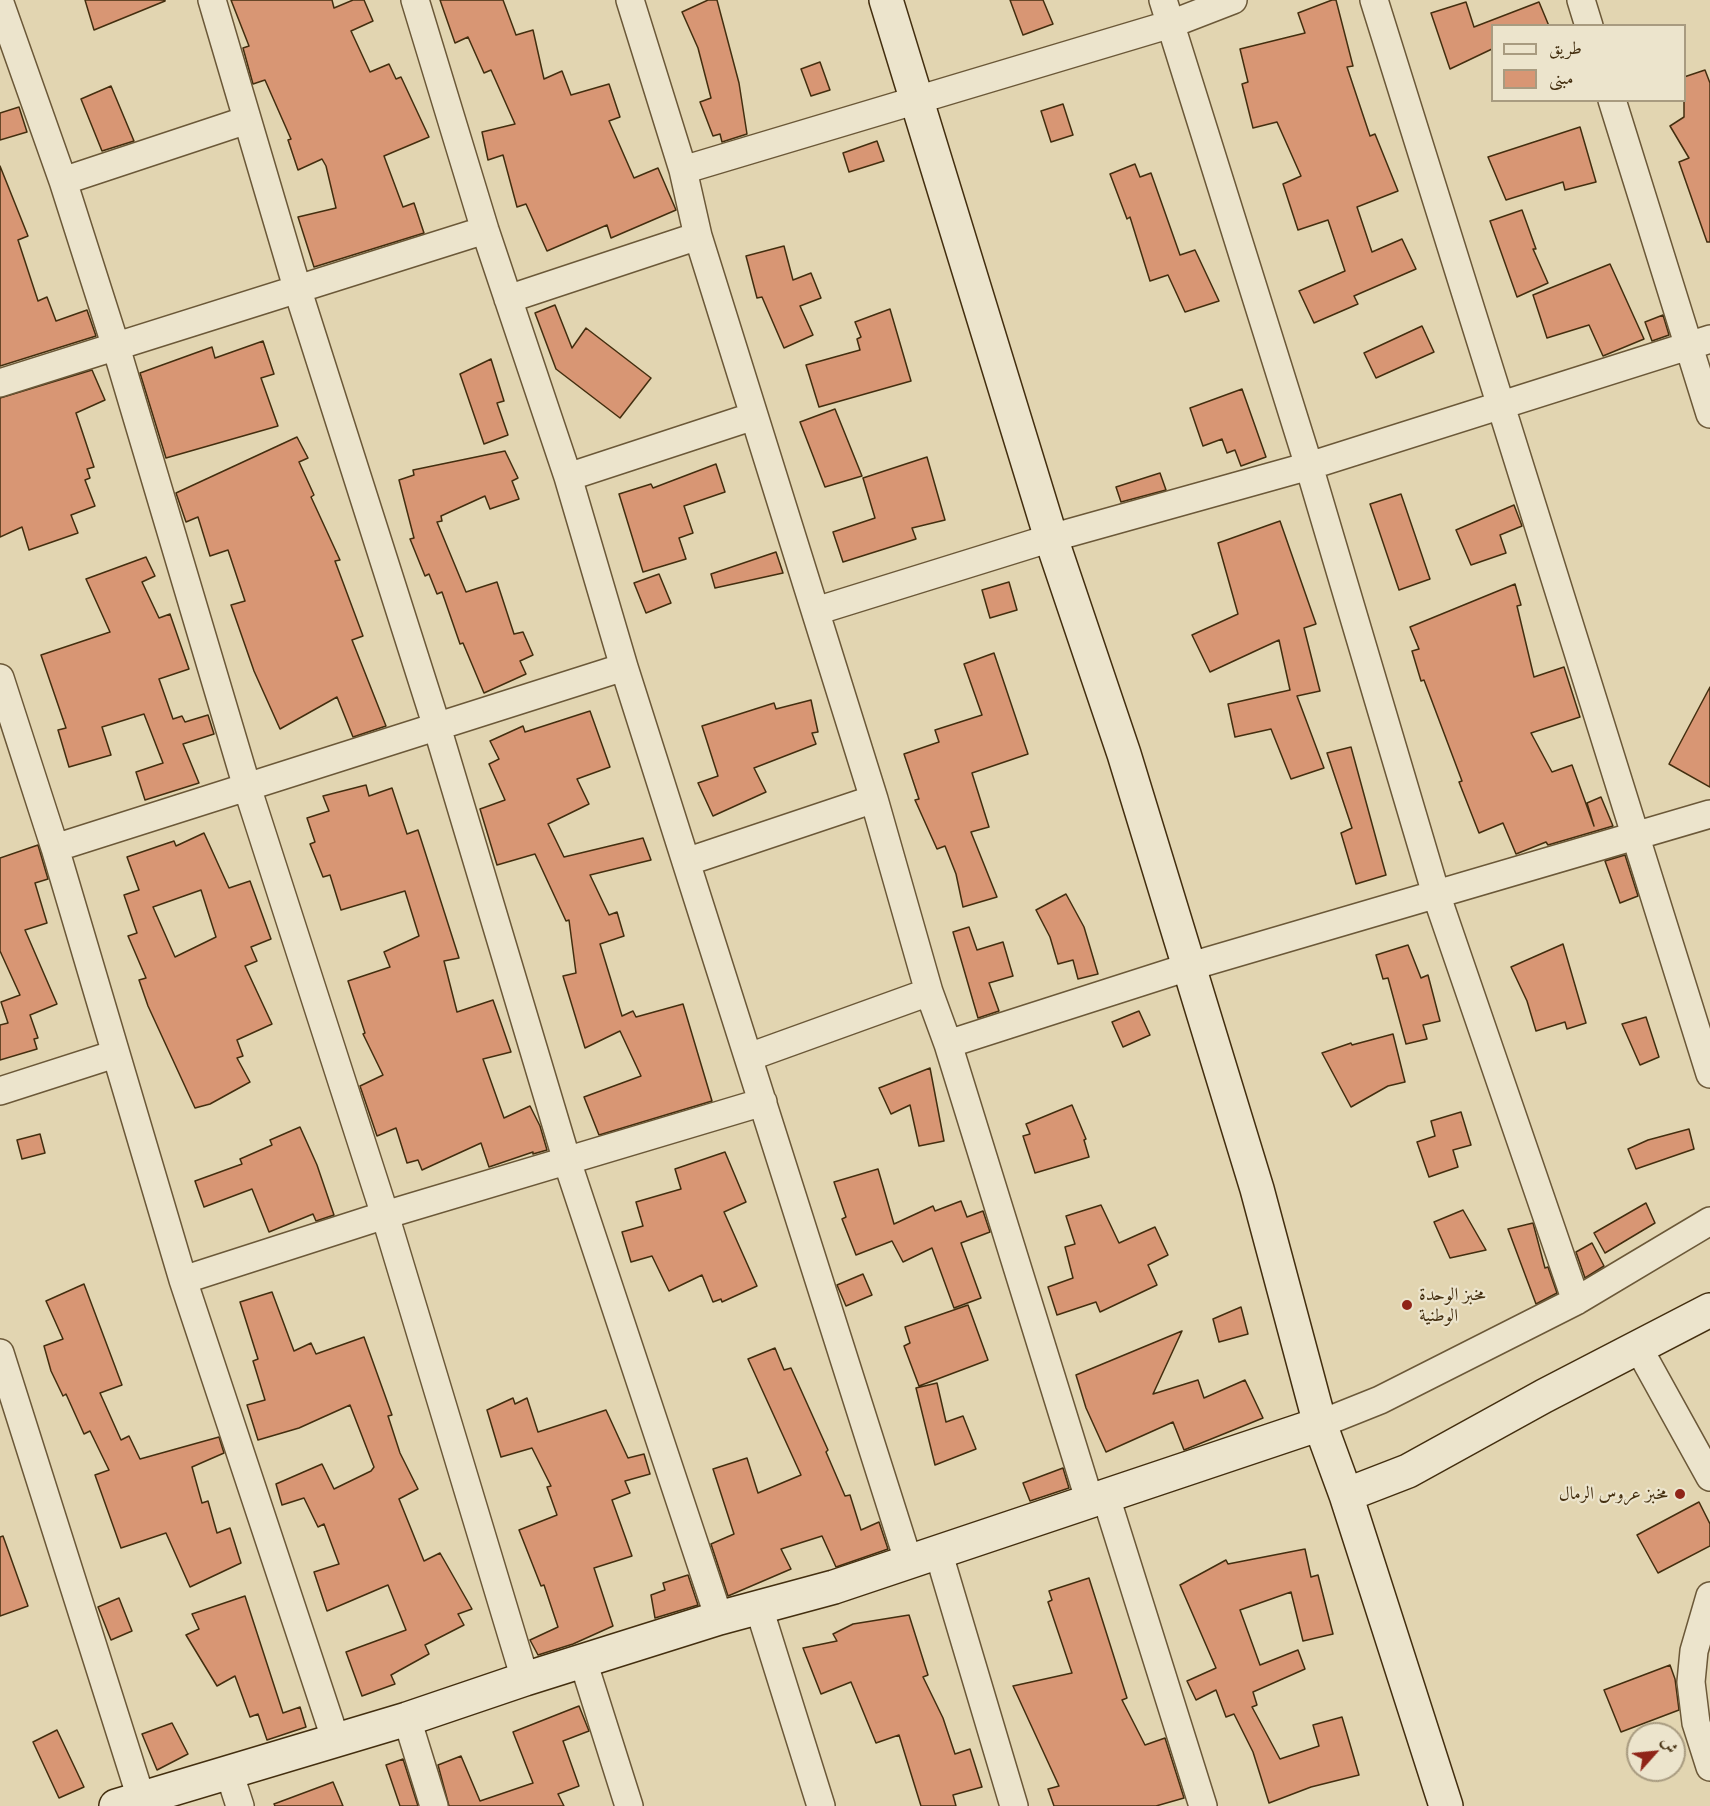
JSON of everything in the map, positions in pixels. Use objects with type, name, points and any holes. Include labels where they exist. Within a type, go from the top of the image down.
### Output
[{"type":"street","points":[[212,0],[298,291],[436,726],[567,1161],[719,1618]]},
{"type":"street","points":[[416,0],[485,230],[568,477],[624,667],[762,1102],[1014,1806]]},
{"type":"street","points":[[630,0],[682,170],[698,236],[874,799],[929,992],[1098,1500],[1203,1806]]},
{"type":"street","points":[[886,0],[1052,538],[1124,754],[1257,1189],[1320,1424],[1346,1495],[1446,1806]]},
{"type":"street","points":[[682,170],[918,100],[1167,12],[1233,0]]},
{"type":"street","points":[[1374,0],[1710,1074]]},
{"type":"street","points":[[1581,0],[1588,24]]},
{"type":"street","points":[[0,3],[63,181],[116,347],[247,787],[385,1215],[525,1679]]},
{"type":"street","points":[[1167,12],[1309,466],[1436,894],[1576,1301]]},
{"type":"street","points":[[1613,102],[1700,342],[1710,414]]},
{"type":"street","points":[[63,181],[247,120]]},
{"type":"street","points":[[0,383],[298,291],[485,230]]},
{"type":"street","points":[[508,299],[698,236]]},
{"type":"street","points":[[816,611],[1052,538],[1309,466],[1700,342]]},
{"type":"street","points":[[568,477],[754,416]]},
{"type":"street","points":[[55,848],[624,667]]},
{"type":"street","points":[[0,678],[55,848],[183,1280],[336,1741]]},
{"type":"street","points":[[686,861],[874,799]]},
{"type":"street","points":[[948,1044],[1188,967],[1710,814]]},
{"type":"street","points":[[749,1057],[929,992]]},
{"type":"street","points":[[0,1091],[116,1054]]},
{"type":"street","points":[[183,1280],[385,1215],[762,1102]]},
{"type":"street","points":[[0,1353],[128,1802],[407,1719],[719,1618],[834,1587],[1320,1424],[1380,1400],[1576,1301],[1710,1221]]},
{"type":"street","points":[[1346,1495],[1408,1471],[1710,1310]]},
{"type":"street","points":[[1638,1347],[1710,1476]]},
{"type":"street","points":[[1710,1596],[1694,1651],[1691,1683],[1696,1723],[1710,1767]]},
{"type":"street","points":[[759,1608],[821,1806]]},
{"type":"street","points":[[583,1661],[629,1806]]},
{"type":"street","points":[[407,1719],[434,1806]]},
{"type":"street","points":[[229,1773],[240,1806]]},
{"type":"building","points":[[85,0],[165,0],[165,1],[94,30]]},
{"type":"building","points":[[231,0],[332,0],[334,8],[353,0],[364,0],[373,21],[351,31],[370,72],[389,64],[396,79],[401,77],[429,137],[384,156],[403,207],[414,203],[424,233],[314,267],[298,217],[336,208],[326,166],[322,159],[298,170],[288,140],[291,139],[265,80],[253,84],[243,48],[249,46]]},
{"type":"building","points":[[440,0],[503,0],[516,35],[533,30],[544,79],[562,71],[571,95],[609,84],[620,117],[609,121],[634,178],[658,168],[676,210],[611,238],[607,225],[547,251],[526,204],[517,207],[503,155],[488,160],[482,132],[515,124],[491,70],[484,73],[468,37],[455,43]]},
{"type":"building","points":[[708,0],[717,0],[739,83],[747,134],[722,142],[720,134],[713,136],[700,102],[711,98],[698,48],[682,12]]},
{"type":"building","points":[[1010,0],[1043,0],[1053,24],[1023,35]]},
{"type":"building","points":[[1336,0],[1353,66],[1347,67],[1370,136],[1375,134],[1398,191],[1357,207],[1372,252],[1402,239],[1416,269],[1354,296],[1358,304],[1314,323],[1299,291],[1345,271],[1328,220],[1298,230],[1283,184],[1301,176],[1277,122],[1253,128],[1242,84],[1248,82],[1240,49],[1305,33],[1298,13]]},
{"type":"building","points":[[1466,2],[1474,27],[1539,2],[1548,24],[1491,24],[1491,49],[1450,69],[1431,13]]},
{"type":"building","points":[[820,62],[830,90],[811,96],[801,69]]},
{"type":"building","points":[[1705,70],[1710,83],[1710,242],[1707,242],[1679,162],[1689,158],[1670,126],[1684,117],[1686,76]]},
{"type":"building","points":[[111,86],[134,141],[102,151],[81,99]]},
{"type":"building","points":[[1063,104],[1073,135],[1051,142],[1041,111]]},
{"type":"building","points":[[19,107],[27,132],[0,140],[0,113]]},
{"type":"building","points":[[1580,127],[1596,182],[1565,190],[1563,182],[1506,200],[1488,157]]},
{"type":"building","points":[[877,141],[884,161],[849,172],[843,153]]},
{"type":"building","points":[[1135,164],[1140,177],[1151,173],[1180,255],[1195,250],[1219,301],[1185,312],[1168,275],[1150,281],[1130,217],[1127,219],[1110,174]]},
{"type":"building","points":[[0,166],[28,236],[18,240],[38,301],[47,297],[56,321],[87,310],[96,336],[0,366]]},
{"type":"building","points":[[1522,210],[1536,249],[1533,249],[1548,283],[1517,297],[1490,221]]},
{"type":"building","points":[[784,246],[793,280],[811,273],[821,298],[800,306],[813,335],[784,348],[762,297],[757,298],[746,256]]},
{"type":"building","points":[[1610,264],[1644,339],[1603,356],[1589,325],[1547,338],[1533,295]]},
{"type":"building","points":[[555,305],[572,348],[586,328],[651,378],[620,418],[556,369],[535,313]]},
{"type":"building","points":[[890,309],[911,381],[819,407],[806,365],[860,350],[857,339],[861,337],[855,322]]},
{"type":"building","points":[[1663,315],[1669,335],[1652,341],[1645,322]]},
{"type":"building","points":[[1422,326],[1434,352],[1376,378],[1364,353]]},
{"type":"building","points":[[263,341],[274,374],[261,378],[278,426],[166,458],[140,373],[212,347],[215,358]]},
{"type":"building","points":[[491,359],[504,401],[497,403],[508,435],[484,444],[460,374]]},
{"type":"building","points":[[92,370],[105,400],[76,413],[94,467],[87,469],[90,478],[85,480],[95,506],[71,515],[78,533],[29,550],[22,527],[0,537],[0,398]]},
{"type":"building","points":[[1242,389],[1266,457],[1241,466],[1235,450],[1227,453],[1222,439],[1203,446],[1190,408]]},
{"type":"building","points":[[835,409],[862,476],[825,487],[800,422]]},
{"type":"building","points":[[297,437],[308,458],[299,462],[314,495],[311,497],[340,560],[335,561],[363,636],[352,640],[386,726],[353,737],[337,697],[280,729],[254,671],[231,605],[245,601],[228,550],[210,556],[198,517],[186,522],[176,493]]},
{"type":"building","points":[[505,451],[518,478],[512,481],[519,499],[490,509],[485,496],[441,516],[442,521],[437,522],[466,592],[497,582],[514,634],[523,632],[533,655],[520,661],[526,674],[484,693],[463,643],[460,644],[442,592],[437,594],[429,574],[425,576],[410,539],[414,538],[399,480],[414,475],[413,470]]},
{"type":"building","points":[[927,457],[945,520],[912,528],[916,539],[843,562],[833,532],[875,518],[863,478]]},
{"type":"building","points":[[716,464],[725,492],[684,506],[693,533],[679,538],[686,559],[643,572],[619,494],[651,484],[653,488]]},
{"type":"building","points":[[1160,473],[1166,490],[1121,502],[1116,487]]},
{"type":"building","points":[[1401,494],[1430,579],[1399,590],[1370,504]]},
{"type":"building","points":[[1514,505],[1522,526],[1500,535],[1506,553],[1471,565],[1456,530]]},
{"type":"building","points":[[1280,521],[1316,624],[1304,628],[1320,691],[1297,696],[1324,768],[1291,779],[1271,729],[1235,737],[1228,704],[1290,690],[1279,640],[1210,672],[1192,635],[1238,614],[1218,543]]},
{"type":"building","points":[[776,552],[783,573],[715,588],[711,574]]},
{"type":"building","points":[[146,557],[155,576],[142,582],[159,618],[170,614],[189,669],[159,679],[173,719],[182,716],[185,722],[208,715],[214,734],[183,744],[199,783],[145,800],[136,772],[163,763],[144,714],[102,727],[111,755],[69,767],[58,730],[66,728],[41,655],[110,632],[86,579]]},
{"type":"building","points":[[659,574],[671,603],[646,613],[634,583]]},
{"type":"building","points":[[1009,582],[1017,610],[990,618],[982,590]]},
{"type":"building","points":[[1515,584],[1521,605],[1517,606],[1534,677],[1564,667],[1580,717],[1531,733],[1552,772],[1572,765],[1594,826],[1587,803],[1601,797],[1613,826],[1548,845],[1546,842],[1516,854],[1503,823],[1479,833],[1424,680],[1421,681],[1412,651],[1419,649],[1410,627]]},
{"type":"building","points":[[994,653],[1028,754],[972,773],[989,827],[971,832],[997,897],[963,907],[956,874],[945,846],[937,849],[915,800],[919,799],[904,754],[939,742],[935,730],[982,715],[964,664]]},
{"type":"building","points":[[1710,687],[1710,787],[1669,764]]},
{"type":"building","points":[[811,700],[818,732],[812,733],[816,744],[754,768],[766,792],[713,816],[698,783],[718,776],[702,726],[774,703],[776,709]]},
{"type":"building","points":[[590,711],[610,767],[577,779],[589,804],[548,824],[564,857],[643,838],[651,860],[590,875],[609,915],[617,912],[624,936],[600,944],[622,1016],[633,1011],[636,1017],[683,1004],[712,1101],[599,1135],[584,1097],[641,1076],[620,1031],[585,1048],[563,976],[576,973],[569,920],[566,921],[535,854],[497,865],[480,809],[505,800],[489,764],[499,759],[490,741],[523,726],[525,732]]},
{"type":"building","points":[[1351,747],[1386,875],[1356,884],[1341,833],[1352,828],[1327,753]]},
{"type":"building","points":[[366,785],[369,796],[392,788],[407,834],[418,830],[459,958],[444,961],[457,1012],[493,1000],[511,1052],[483,1059],[504,1118],[530,1106],[540,1126],[547,1150],[533,1154],[533,1152],[489,1167],[481,1143],[422,1170],[418,1160],[407,1163],[396,1128],[377,1136],[360,1086],[383,1075],[363,1034],[365,1033],[348,981],[390,967],[384,952],[419,936],[405,891],[341,910],[330,875],[323,877],[310,844],[315,842],[307,818],[329,811],[323,796]]},
{"type":"building","points":[[204,833],[229,888],[250,881],[271,939],[251,947],[257,961],[245,966],[272,1024],[237,1040],[243,1056],[237,1058],[250,1082],[210,1104],[195,1108],[148,1006],[139,980],[146,978],[128,936],[137,933],[124,895],[139,890],[127,857],[174,841],[176,846]],"holes":[[[201,890],[216,937],[175,957],[153,907]]]},
{"type":"building","points":[[38,845],[48,879],[35,883],[47,923],[25,930],[57,1004],[30,1015],[38,1038],[34,1039],[37,1049],[0,1060],[0,1025],[8,1023],[1,1002],[20,995],[0,951],[0,858]]},
{"type":"building","points":[[1625,855],[1638,896],[1620,903],[1605,861]]},
{"type":"building","points":[[1066,894],[1084,927],[1098,974],[1078,979],[1073,960],[1058,964],[1050,937],[1036,910]]},
{"type":"building","points":[[969,927],[977,950],[1003,942],[1013,976],[989,983],[999,1011],[978,1018],[953,932]]},
{"type":"building","points":[[1563,944],[1586,1023],[1567,1029],[1565,1022],[1536,1031],[1527,1001],[1511,967]]},
{"type":"building","points":[[1408,945],[1421,978],[1428,975],[1440,1021],[1423,1025],[1427,1039],[1406,1044],[1388,978],[1383,979],[1376,955]]},
{"type":"building","points":[[1139,1011],[1150,1035],[1123,1047],[1112,1022]]},
{"type":"building","points":[[1646,1017],[1659,1057],[1640,1065],[1622,1024]]},
{"type":"building","points":[[1393,1034],[1405,1082],[1388,1086],[1351,1107],[1322,1053],[1351,1043],[1352,1045]]},
{"type":"building","points":[[930,1068],[944,1141],[919,1146],[910,1105],[891,1114],[879,1088]]},
{"type":"building","points":[[1072,1105],[1086,1139],[1084,1140],[1089,1157],[1035,1173],[1023,1136],[1030,1134],[1026,1124]]},
{"type":"building","points":[[1461,1112],[1471,1145],[1453,1150],[1458,1167],[1429,1177],[1417,1142],[1435,1136],[1431,1121]]},
{"type":"building","points":[[300,1127],[317,1165],[334,1215],[316,1221],[313,1214],[269,1232],[252,1189],[204,1207],[195,1181],[242,1164],[240,1159],[272,1145],[270,1140]]},
{"type":"building","points":[[1689,1129],[1694,1149],[1636,1169],[1628,1149],[1648,1140]]},
{"type":"building","points":[[40,1134],[45,1153],[22,1159],[17,1140]]},
{"type":"building","points":[[725,1152],[746,1202],[724,1212],[757,1286],[722,1302],[721,1299],[713,1302],[702,1275],[669,1291],[652,1256],[631,1262],[622,1232],[643,1226],[636,1202],[681,1189],[675,1169]]},
{"type":"building","points":[[878,1169],[894,1224],[933,1206],[935,1211],[961,1201],[967,1217],[983,1211],[990,1232],[961,1243],[981,1298],[954,1308],[932,1248],[903,1262],[892,1241],[856,1255],[842,1219],[846,1217],[834,1182]]},
{"type":"building","points":[[1646,1203],[1655,1223],[1605,1253],[1594,1233]]},
{"type":"building","points":[[1101,1205],[1119,1243],[1155,1227],[1168,1255],[1148,1265],[1157,1285],[1100,1312],[1096,1302],[1057,1315],[1048,1287],[1073,1278],[1065,1247],[1075,1244],[1066,1216]]},
{"type":"building","points":[[1463,1210],[1486,1250],[1450,1258],[1434,1222]]},
{"type":"building","points":[[1533,1223],[1545,1268],[1548,1267],[1557,1293],[1536,1304],[1508,1229]]},
{"type":"building","points":[[1592,1243],[1604,1266],[1585,1278],[1576,1252]]},
{"type":"building","points":[[863,1274],[872,1295],[846,1306],[837,1285]]},
{"type":"building","points":[[84,1284],[122,1385],[100,1393],[121,1440],[129,1436],[140,1459],[219,1437],[224,1453],[192,1467],[202,1503],[208,1501],[217,1533],[230,1528],[241,1563],[190,1587],[166,1533],[121,1548],[95,1475],[109,1470],[90,1431],[84,1434],[66,1394],[63,1396],[51,1371],[44,1346],[63,1339],[46,1301]]},
{"type":"building","points":[[272,1292],[294,1351],[311,1343],[316,1354],[364,1337],[392,1415],[388,1416],[400,1453],[418,1489],[399,1499],[424,1561],[440,1553],[472,1609],[458,1614],[464,1625],[425,1645],[429,1654],[391,1675],[395,1684],[362,1696],[346,1652],[406,1630],[388,1585],[327,1611],[314,1572],[339,1564],[324,1524],[318,1527],[304,1498],[282,1505],[276,1484],[322,1464],[334,1489],[371,1471],[374,1467],[350,1405],[299,1428],[258,1440],[247,1405],[265,1400],[253,1361],[258,1359],[240,1302]]},
{"type":"building","points":[[968,1305],[988,1360],[919,1386],[904,1346],[910,1343],[905,1327]]},
{"type":"building","points":[[1241,1307],[1248,1334],[1219,1342],[1213,1319]]},
{"type":"building","points":[[1182,1331],[1153,1394],[1198,1380],[1204,1398],[1245,1380],[1263,1418],[1184,1450],[1173,1422],[1106,1452],[1086,1408],[1076,1375]]},
{"type":"building","points":[[775,1348],[784,1370],[791,1368],[828,1450],[826,1452],[845,1496],[850,1495],[861,1530],[879,1522],[888,1549],[836,1567],[822,1536],[781,1549],[791,1569],[728,1596],[711,1544],[734,1534],[713,1469],[747,1458],[758,1493],[801,1475],[748,1359]]},
{"type":"building","points":[[937,1383],[946,1422],[963,1416],[976,1449],[935,1465],[916,1388]]},
{"type":"building","points":[[513,1398],[515,1404],[527,1398],[538,1432],[606,1410],[628,1458],[644,1454],[650,1474],[625,1481],[630,1493],[612,1500],[632,1556],[594,1568],[613,1626],[573,1644],[538,1655],[530,1640],[558,1627],[544,1585],[541,1586],[519,1530],[557,1515],[547,1487],[551,1486],[532,1448],[501,1457],[487,1410]]},
{"type":"building","points":[[1063,1468],[1069,1488],[1030,1501],[1023,1483]]},
{"type":"building","points":[[1699,1502],[1710,1524],[1710,1546],[1658,1573],[1637,1535]]},
{"type":"building","points":[[3,1536],[28,1606],[0,1616],[0,1537]]},
{"type":"building","points":[[1305,1549],[1311,1577],[1318,1575],[1333,1634],[1303,1641],[1291,1592],[1240,1610],[1260,1665],[1298,1650],[1305,1669],[1253,1692],[1257,1705],[1252,1707],[1280,1759],[1319,1746],[1313,1725],[1342,1717],[1359,1775],[1311,1787],[1269,1803],[1253,1752],[1234,1714],[1226,1717],[1216,1690],[1196,1700],[1187,1681],[1216,1668],[1180,1585],[1226,1560],[1228,1564]]},
{"type":"building","points":[[688,1575],[698,1605],[655,1618],[651,1595],[665,1590],[663,1583]]},
{"type":"building","points":[[1089,1578],[1127,1698],[1122,1700],[1145,1745],[1165,1738],[1184,1798],[1156,1806],[1054,1806],[1048,1789],[1059,1786],[1013,1686],[1072,1673],[1048,1602],[1052,1600],[1049,1591]]},
{"type":"building","points":[[245,1596],[283,1713],[300,1707],[306,1727],[267,1740],[258,1714],[250,1717],[235,1676],[217,1686],[186,1635],[199,1629],[192,1614]]},
{"type":"building","points":[[119,1598],[132,1631],[111,1640],[98,1607]]},
{"type":"building","points":[[909,1615],[928,1675],[923,1677],[943,1718],[955,1754],[970,1749],[982,1787],[953,1795],[956,1806],[921,1806],[899,1735],[876,1743],[851,1682],[821,1694],[803,1648],[837,1641],[833,1634],[853,1624]]},
{"type":"building","points":[[1670,1665],[1675,1679],[1679,1710],[1647,1722],[1626,1722],[1626,1730],[1621,1732],[1604,1690]]},
{"type":"building","points":[[579,1706],[589,1731],[563,1741],[579,1786],[558,1794],[564,1806],[449,1806],[438,1765],[461,1756],[480,1801],[533,1783],[513,1732]]},
{"type":"building","points":[[172,1723],[188,1754],[157,1770],[142,1734]]},
{"type":"building","points":[[57,1730],[84,1787],[59,1798],[33,1742]]},
{"type":"building","points":[[403,1759],[418,1806],[400,1806],[386,1765]]},
{"type":"building","points":[[333,1782],[343,1806],[275,1806],[274,1804]]},
{"type":"place","name":"مخبز الوحدة الوطنية","points":[[1407,1305]]},
{"type":"place","name":"مخبز عروس الرمال","points":[[1680,1494]]}]
